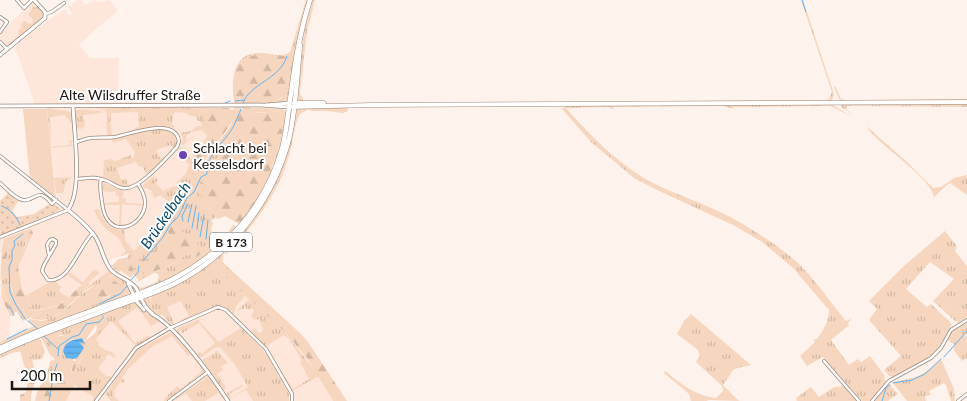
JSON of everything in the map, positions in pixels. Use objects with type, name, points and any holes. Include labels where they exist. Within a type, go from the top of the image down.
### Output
[{"type":"main road","name":"B 173","points":[[0,352],[42,332],[175,283],[222,251],[249,222],[263,202],[280,169],[289,139],[301,41],[310,0]]},
{"type":"main road","points":[[292,105],[967,102]]},
{"type":"main road","name":"B 173","points":[[0,348],[35,335]]},
{"type":"street","points":[[17,0],[24,8],[33,0],[46,14]]},
{"type":"street","points":[[0,55],[45,18],[46,14],[64,3]]},
{"type":"street","points":[[0,17],[7,22],[0,32]]},
{"type":"street","points":[[0,42],[7,49]]},
{"type":"street","name":"Alte Wilsdruffer Straße","points":[[0,106],[292,105]]},
{"type":"street","points":[[0,238],[68,210],[75,194],[76,179],[73,106]]},
{"type":"street","points":[[75,142],[92,138],[114,137],[146,129],[169,129],[175,131],[179,141],[177,147],[138,184],[124,189],[94,177],[76,179]]},
{"type":"street","points":[[0,156],[56,200],[93,233],[99,243],[104,260],[115,274],[127,282],[143,308],[161,318],[170,328],[208,372],[228,401]]},
{"type":"street","points":[[101,179],[102,211],[107,220],[118,227],[128,226],[142,212],[145,201],[138,184]]},
{"type":"street","points":[[0,183],[21,200],[27,200],[39,195],[46,197],[52,204],[56,200]]},
{"type":"street","points":[[49,255],[48,242],[53,239],[56,241],[56,244],[42,271],[48,280],[54,281],[64,275],[93,233]]},
{"type":"street","points":[[96,401],[136,348],[170,328],[218,307],[226,310],[266,349],[292,394],[292,401]]},
{"type":"street","points":[[872,401],[889,381],[931,358],[941,348],[951,330],[967,320]]},
{"type":"street","points":[[824,361],[859,401]]},
{"type":"street","points":[[169,401],[208,372]]},
{"type":"street","points":[[958,401],[967,394]]},
{"type":"shaded area","points":[[77,0],[81,0],[85,5],[94,0],[99,2],[110,0],[118,11],[79,45],[90,58],[119,58],[118,102],[203,103],[204,121],[208,136],[156,228],[133,251],[126,241],[124,231],[121,231],[130,253],[108,261],[114,268],[90,285],[88,283],[77,288],[64,302],[51,283],[25,296],[18,267],[32,233],[31,229],[0,253],[0,229],[2,233],[60,211],[63,204],[57,199],[47,105],[35,105],[15,47],[34,30],[65,9],[69,15],[72,14],[68,7]]},
{"type":"shaded area","points":[[31,2],[35,3],[43,11],[42,18],[6,47],[0,41],[0,34]]},
{"type":"shaded area","points":[[0,288],[1,296],[10,316],[9,337],[0,342]]},
{"type":"shaded area","points":[[245,294],[283,330],[307,358],[333,401],[66,401],[77,380],[76,366],[103,326],[132,304],[160,321],[165,317],[158,306],[181,296],[223,307],[230,312]]},
{"type":"green space","points":[[306,0],[308,0],[297,43],[287,100],[261,104],[235,103],[233,83],[241,102],[278,100],[282,98],[290,55],[249,56],[241,61],[235,70],[238,63],[251,54],[280,55],[290,52]]},
{"type":"green space","points":[[311,0],[315,0],[307,32],[300,93],[303,99],[302,102],[297,97],[303,34]]},
{"type":"green space","points":[[801,0],[803,0],[834,94],[832,101],[642,103],[662,101],[829,99],[832,92]]},
{"type":"green space","points":[[33,7],[39,7],[43,11],[44,16],[40,20],[36,15],[40,21],[6,47],[6,44],[19,35],[18,31],[22,27],[20,25],[24,21],[30,24],[33,22],[33,19],[28,15]]},
{"type":"green space","points":[[260,54],[292,55],[287,92],[273,101],[241,102],[240,98],[234,95],[234,73],[245,59]]},
{"type":"green space","points":[[835,86],[841,99],[846,100],[967,99],[967,107],[847,106],[846,109],[852,114],[841,107],[841,105],[933,104],[840,101]]},
{"type":"green space","points":[[565,105],[833,105],[851,116],[830,106],[734,107],[733,109],[724,106],[613,107],[613,110],[609,107],[566,108],[604,148],[637,174],[737,221],[775,244],[799,264],[845,320],[847,321],[852,318],[848,323],[849,327],[831,340],[849,365],[858,359],[861,362],[870,356],[885,376],[886,381],[870,401],[862,401],[823,357],[807,366],[800,356],[815,342],[813,340],[817,339],[821,333],[827,322],[829,310],[793,268],[762,242],[735,226],[634,178],[591,142],[561,108],[564,108]]},
{"type":"green space","points":[[235,107],[285,110],[287,115],[278,156],[270,178],[240,224],[235,222],[273,167],[283,130],[280,128],[281,119],[264,112],[247,112],[243,108],[233,110]]},
{"type":"green space","points":[[348,107],[348,111],[343,113],[310,111],[309,109],[300,114],[288,159],[278,185],[256,220],[229,252],[225,254],[225,250],[252,219],[274,185],[286,154],[296,110],[300,108]]},
{"type":"green space","points":[[47,108],[72,113],[72,124],[65,115],[50,117],[51,147],[70,145],[68,140],[72,140],[72,146],[51,148]]},
{"type":"green space","points":[[204,108],[204,129],[208,136],[195,172],[203,165],[233,122],[234,128],[230,138],[196,191],[206,200],[209,206],[213,219],[211,221],[213,223],[211,229],[214,237],[223,237],[233,225],[237,227],[218,247],[189,268],[142,290],[137,288],[137,285],[142,288],[157,282],[159,276],[157,273],[154,273],[136,283],[142,278],[190,253],[197,257],[204,250],[176,226],[169,226],[165,223],[178,208],[193,182],[186,186],[180,186],[156,228],[169,202],[160,195],[154,198],[152,191],[144,188],[143,185],[154,176],[158,180],[155,183],[163,191],[178,185],[176,183],[186,174],[189,165],[183,158],[180,160],[177,151],[181,146],[191,159],[205,144],[203,142],[207,136],[202,130],[191,132],[186,136],[186,141],[198,133],[183,145],[189,152],[181,144],[183,139],[180,133],[191,131],[197,126],[202,126],[196,117],[187,113],[175,112],[172,125],[174,125],[174,128],[167,126],[166,128],[135,131],[136,129],[132,129],[139,127],[138,112],[111,113],[112,135],[107,135],[106,122],[108,121],[106,111],[94,109]]},
{"type":"green space","points":[[204,108],[246,109],[247,112],[278,113],[281,119],[280,128],[283,130],[272,167],[256,201],[241,223],[220,215],[213,219],[208,203],[195,191],[230,138],[234,128],[232,122],[202,165],[192,174],[189,170],[208,136],[204,129]]},
{"type":"green space","points":[[23,109],[47,109],[56,200],[30,180]]},
{"type":"green space","points":[[77,110],[101,111],[102,113],[83,115],[85,126],[81,129],[76,128],[75,114]]},
{"type":"green space","points":[[866,126],[907,162],[933,188],[941,187],[954,178],[967,175],[967,195],[950,183],[934,198],[931,190],[915,171],[881,142]]},
{"type":"green space","points":[[155,130],[172,132],[178,141],[175,148],[166,157],[173,148],[171,145],[156,150],[160,158],[163,157],[164,159],[146,176],[134,185],[147,175],[142,166],[139,167],[136,162],[117,168],[121,180],[126,179],[128,185],[131,184],[131,187],[121,187],[103,178],[104,160],[111,159],[115,161],[131,155],[132,158],[134,157],[135,152],[126,139],[113,143],[111,139]]},
{"type":"green space","points":[[73,177],[66,181],[63,193],[56,193],[54,178]]},
{"type":"green space","points":[[193,182],[172,219],[165,223],[169,226],[173,224],[176,226],[205,250],[197,257],[190,253],[163,269],[139,280],[128,270],[136,253],[133,252],[126,241],[134,251],[156,228],[180,186],[183,184],[186,186]],"holes":[[[169,234],[140,277],[134,271],[134,264],[140,251],[150,242]]]},
{"type":"green space","points":[[104,183],[124,192],[122,198],[126,199],[126,203],[143,204],[143,206],[122,204],[121,224],[127,224],[119,226],[120,205],[106,205],[104,207],[103,203],[119,202],[119,196],[116,196],[116,191],[106,192],[101,189]]},
{"type":"green space","points":[[9,192],[19,200],[12,211],[17,217],[34,214],[49,204],[56,205],[61,210],[2,234],[0,229],[0,201]]},
{"type":"green space","points":[[99,209],[111,227],[124,230],[126,242],[133,252],[136,253],[128,270],[133,274],[131,278],[121,271],[117,272],[111,265],[118,259],[127,258],[129,253],[121,256],[126,251],[119,239],[100,222],[94,210]]},
{"type":"green space","points":[[223,214],[233,220],[225,216],[218,219],[214,217]]},
{"type":"green space","points":[[164,227],[169,234],[156,253],[148,271],[139,277],[133,271],[136,258],[144,246]]},
{"type":"green space","points":[[31,229],[33,233],[18,267],[22,289],[32,310],[59,305],[80,286],[88,283],[90,285],[59,311],[47,316],[38,313],[28,319],[25,318],[23,306],[14,296],[4,265],[9,263],[11,259],[19,257],[26,245],[24,231]]},
{"type":"green space","points":[[24,231],[25,245],[19,258],[12,259],[10,284],[12,291],[23,306],[25,318],[23,321],[17,312],[13,313],[7,301],[3,289],[1,263],[6,260],[9,237]]},
{"type":"green space","points":[[945,231],[957,246],[955,251],[967,266],[967,317],[959,322],[955,321],[933,301],[954,279],[930,262],[906,289],[927,307],[931,304],[952,324],[937,351],[923,362],[893,377],[889,376],[884,370],[901,356],[869,320],[877,309],[869,301],[905,265]]},
{"type":"green space","points":[[9,237],[9,244],[6,260],[1,263],[4,239]]},
{"type":"green space","points":[[221,254],[224,256],[222,261],[230,269],[220,265],[216,268],[283,330],[319,376],[292,391],[294,396],[271,354],[293,389],[309,379],[300,362],[302,361],[290,340],[284,335],[266,346],[268,349],[251,332],[255,328],[259,333],[262,332],[263,328],[260,319],[255,320],[251,316],[254,311],[253,309],[246,309],[244,306],[244,309],[239,310],[237,313],[239,308],[249,300],[245,296],[237,305],[233,315],[223,307],[218,307],[178,324],[182,319],[189,316],[181,301],[167,307],[175,326],[172,326],[161,313],[162,315],[160,316],[147,308],[143,301],[148,296],[153,303],[150,296],[167,288]]},
{"type":"green space","points":[[217,262],[226,269],[230,269],[300,333],[347,401],[333,401],[307,358],[283,330],[216,268],[215,264]]},
{"type":"green space","points":[[94,269],[100,273],[83,286],[67,275],[69,273],[83,282]]},
{"type":"green space","points":[[109,271],[113,275],[101,282],[114,275],[128,284],[131,290],[129,294],[42,327],[0,346],[0,342],[34,326],[28,321],[30,319],[42,321],[52,317],[42,320],[30,318],[36,314],[66,306],[75,296]],"holes":[[[103,284],[122,291],[103,299],[95,289]],[[95,285],[83,293],[63,310],[88,288]]]},
{"type":"green space","points":[[1,281],[5,297],[14,316],[10,316],[2,298]]},
{"type":"green space","points":[[114,281],[123,286],[122,291],[95,301],[92,293],[104,283]]},
{"type":"green space","points":[[57,282],[62,287],[59,290],[60,292],[68,297],[65,301],[48,308],[33,311],[25,296],[48,283]]},
{"type":"green space","points":[[133,302],[160,321],[151,326],[138,308],[136,308],[118,321],[135,343],[149,335],[150,339],[136,346],[111,321],[96,339],[98,345],[116,356],[114,358],[109,354],[105,358],[107,360],[104,360],[102,365],[99,366],[99,369],[107,377],[110,376],[111,379],[95,401],[92,401],[94,397],[74,385],[77,380],[71,378],[72,375],[65,368],[56,364],[42,401],[35,401],[38,390],[48,371],[50,361],[55,360],[41,337]],"holes":[[[96,325],[100,329],[72,373],[70,365],[61,361],[73,362],[73,359],[69,359],[64,354],[64,347],[53,346],[59,335],[81,331],[85,342],[77,341],[84,348],[88,339],[86,339]]]},
{"type":"green space","points":[[691,314],[751,365],[734,369],[723,385],[739,401],[691,401],[689,394],[664,373],[665,371],[683,385],[702,395],[716,398],[723,391],[722,386],[696,362],[700,356],[698,350],[677,334],[684,321]]},
{"type":"green space","points":[[198,320],[219,342],[241,328],[267,355],[289,394],[289,401],[253,401],[246,390],[231,398],[248,387],[233,362],[230,361],[220,347],[215,348],[200,358],[196,353],[200,352],[202,354],[215,343],[199,323],[181,334],[182,330],[179,332],[189,346],[177,332],[178,328]]},
{"type":"green space","points":[[967,322],[967,333],[965,335],[967,338],[967,358],[962,361],[953,349],[955,345],[947,339],[952,331]]},
{"type":"green space","points":[[97,328],[101,329],[73,373],[70,365],[60,361],[76,361],[75,359]]},
{"type":"green space","points":[[81,331],[82,338],[71,340],[64,347],[49,344],[48,339]]},
{"type":"green space","points":[[171,332],[195,357],[205,373],[167,401],[164,401],[177,386],[181,389],[203,370],[190,354],[188,356],[172,336],[152,347],[129,368],[122,377],[125,380],[123,383],[121,382],[113,392],[115,393],[113,395],[119,401],[111,401],[105,394],[137,350]]},
{"type":"green space","points":[[40,338],[45,352],[42,359],[33,360],[26,353],[22,352],[0,358],[0,353],[28,341],[31,343],[32,339]]},
{"type":"green space","points":[[29,349],[34,365],[32,370],[35,380],[31,401],[20,401],[20,395],[26,392],[28,378],[20,351]]},
{"type":"green space","points":[[215,351],[218,351],[228,363],[221,366],[223,370],[217,374],[226,387],[224,390],[202,360],[215,353]]},
{"type":"green space","points":[[941,359],[954,389],[955,401],[951,401],[944,383],[929,391],[931,395],[925,396],[926,401],[907,401],[892,382],[919,375]]},
{"type":"green space","points":[[56,363],[60,364],[72,375],[72,378],[77,380],[66,401],[42,401]]},
{"type":"green space","points":[[208,376],[227,401],[218,393],[205,401],[192,401],[186,394],[173,401]]},
{"type":"green space","points":[[243,384],[242,387],[229,394],[231,401],[226,391],[228,393]]},
{"type":"green space","points":[[889,384],[898,394],[888,401],[874,401]]},
{"type":"green space","points":[[844,386],[857,401],[797,401],[796,398],[811,387],[819,397],[834,387]]},
{"type":"water","points":[[82,338],[85,344],[79,342],[84,348],[77,358],[66,358],[63,351],[66,345]]},
{"type":"waterway","points":[[802,0],[806,12]]},
{"type":"waterway","name":"Brückelbach","points":[[243,103],[252,91],[278,71],[287,56]]},
{"type":"waterway","points":[[235,101],[244,100]]},
{"type":"waterway","points":[[225,103],[230,101]]},
{"type":"waterway","name":"Brückelbach","points":[[143,261],[178,217],[187,198],[194,192],[201,177],[207,174],[207,167],[213,153],[232,129],[241,109]]},
{"type":"waterway","name":"Brückelbach","points":[[183,221],[182,216],[188,204]]},
{"type":"waterway","points":[[188,222],[192,204]]},
{"type":"waterway","points":[[2,206],[13,214],[20,225]]},
{"type":"waterway","points":[[192,228],[196,206]]},
{"type":"waterway","points":[[197,229],[199,213]]},
{"type":"waterway","points":[[200,237],[204,215]]},
{"type":"waterway","points":[[206,239],[208,220]]},
{"type":"waterway","points":[[23,234],[14,241],[15,245],[9,267],[10,292],[26,320]]},
{"type":"waterway","name":"Brückelbach","points":[[131,280],[138,272],[139,266]]},
{"type":"waterway","name":"Brückelbach","points":[[99,304],[120,294],[127,286]]},
{"type":"waterway","points":[[10,307],[14,315]]},
{"type":"waterway","name":"Brückelbach","points":[[58,356],[59,346],[72,337],[79,335],[86,324],[99,322],[103,316]]},
{"type":"waterway","points":[[28,321],[39,330]]},
{"type":"waterway","points":[[7,339],[27,329]]},
{"type":"waterway","points":[[944,357],[967,331]]},
{"type":"waterway","points":[[43,335],[58,349]]},
{"type":"waterway","points":[[893,383],[912,380],[925,374],[941,359]]},
{"type":"waterway","name":"Brückelbach","points":[[49,401],[57,364]]},
{"type":"waterway","points":[[882,401],[886,388],[890,385]]},
{"type":"place","name":"Schlacht bei Kesselsdorf","points":[[183,155]]}]
